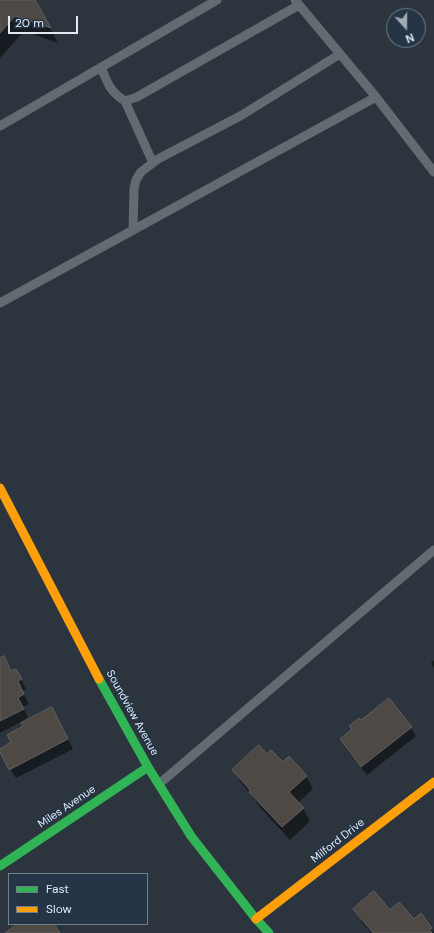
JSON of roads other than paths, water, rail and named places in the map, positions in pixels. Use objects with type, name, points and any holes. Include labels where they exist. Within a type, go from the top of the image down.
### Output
[{"type":"street","name":"Soundview Avenue","points":[[0,488],[93,669],[148,767],[191,836],[256,919],[269,933]]},
{"type":"street","name":"Miles Avenue","points":[[0,866],[148,767]]},
{"type":"street","name":"Milford Drive","points":[[256,919],[434,782]]},
{"type":"lane","points":[[0,126],[217,0]]},
{"type":"lane","points":[[124,101],[137,97],[297,3],[376,97],[434,172]]},
{"type":"lane","points":[[133,230],[134,189],[136,180],[141,172],[153,163],[242,115],[340,54]]},
{"type":"lane","points":[[101,67],[109,86],[116,96],[124,101],[153,163]]},
{"type":"lane","points":[[2,299],[133,230],[376,97]]},
{"type":"lane","points":[[159,784],[434,550]]}]
